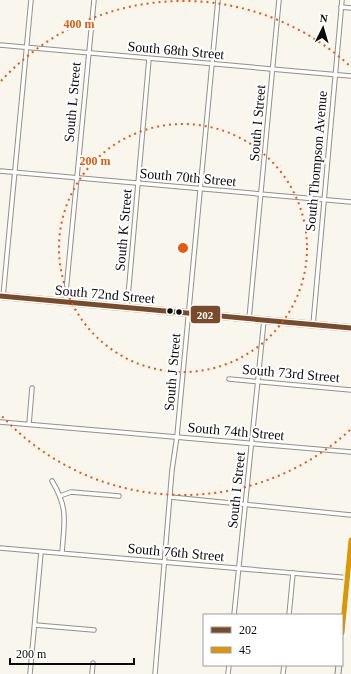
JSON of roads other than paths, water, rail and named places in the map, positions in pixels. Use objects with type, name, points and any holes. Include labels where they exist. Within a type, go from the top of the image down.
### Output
[{"type":"main road","name":"South 72nd Street","points":[[1,297],[351,328]]},
{"type":"main road","points":[[343,625],[349,578],[351,540]]},
{"type":"street","points":[[1,297],[32,0]]},
{"type":"street","name":"South L Street","points":[[65,302],[94,0]]},
{"type":"street","name":"South J Street","points":[[155,674],[166,562],[172,470],[177,436],[189,314],[218,0]]},
{"type":"street","name":"South I Street","points":[[249,319],[262,194],[279,0]]},
{"type":"street","name":"South Thompson Avenue","points":[[312,325],[342,0]]},
{"type":"street","points":[[341,7],[351,8]]},
{"type":"street","name":"South 68th Street","points":[[0,45],[88,54],[351,76]]},
{"type":"street","name":"South K Street","points":[[127,308],[149,59]]},
{"type":"street","name":"South 70th Street","points":[[0,171],[351,202]]},
{"type":"street","name":"South I Street","points":[[234,614],[264,320]]},
{"type":"street","name":"South 73rd Street","points":[[230,379],[351,390]]},
{"type":"street","points":[[29,424],[32,388]]},
{"type":"street","name":"South 74th Street","points":[[0,422],[351,452]]},
{"type":"street","points":[[52,481],[60,496],[64,514],[62,553]]},
{"type":"street","points":[[60,496],[71,492],[119,496]]},
{"type":"street","points":[[170,498],[351,515]]},
{"type":"street","name":"South 76th Street","points":[[0,548],[349,578]]},
{"type":"street","points":[[30,674],[41,552]]},
{"type":"street","points":[[289,614],[293,573]]},
{"type":"street","points":[[35,625],[94,630]]},
{"type":"street","points":[[92,674],[93,663]]}]
